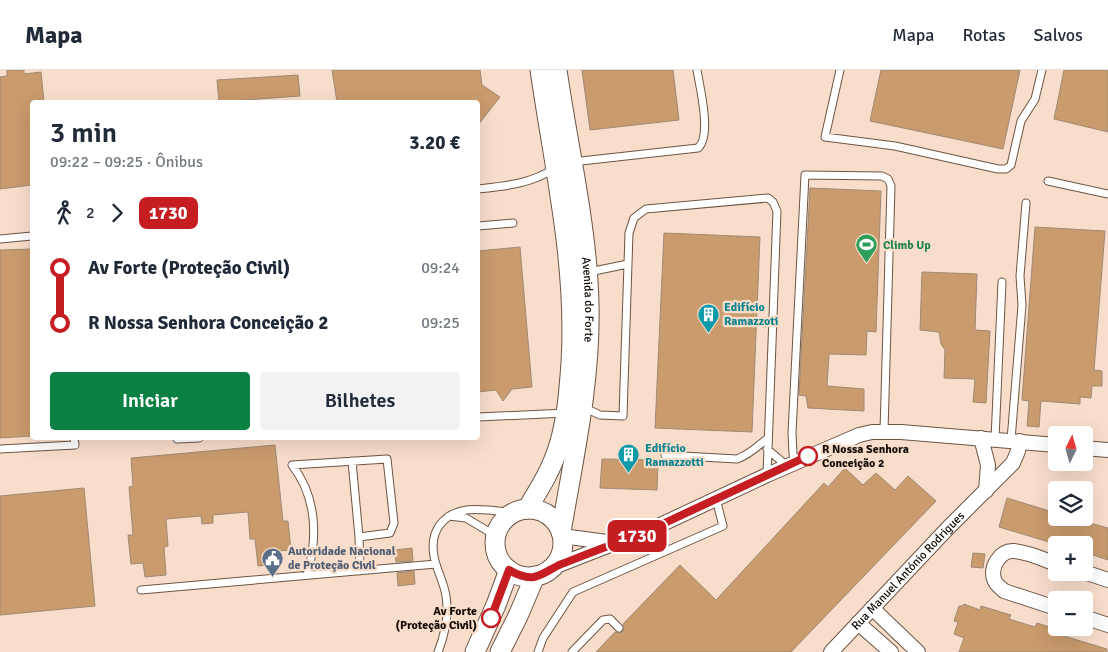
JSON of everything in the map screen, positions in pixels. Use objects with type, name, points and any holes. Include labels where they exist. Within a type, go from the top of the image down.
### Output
[{"type":"street","name":"Avenida do Forte","points":[[496,536],[502,522],[520,511],[546,478],[574,410],[588,351],[589,301],[587,273],[540,70]]},
{"type":"street","name":"Avenida do Forte","points":[[500,652],[543,572],[558,562],[561,554],[574,410],[571,306],[557,70]]},
{"type":"street","points":[[496,536],[496,552],[503,565],[509,570],[517,575],[543,572],[639,535],[791,464],[859,435],[884,431],[1048,444]]},
{"type":"street","points":[[986,491],[988,438]]},
{"type":"street","name":"Rua Manuel António Rodrigues","points":[[831,652],[947,529],[1013,463],[1018,451],[1016,441]]},
{"type":"street","points":[[1093,449],[1108,450]]},
{"type":"street","points":[[520,511],[544,512],[557,524],[562,534],[615,543]]},
{"type":"street","points":[[1048,561],[1022,552],[1012,551],[1004,553],[999,558],[993,573],[997,586],[1004,591],[1048,605]]},
{"type":"street","points":[[475,652],[496,606],[509,570]]},
{"type":"street","points":[[1093,575],[1108,580]]},
{"type":"street","points":[[872,608],[918,652]]},
{"type":"street","points":[[1093,620],[1108,625]]},
{"type":"street","points":[[858,624],[891,652]]},
{"type":"lane","points":[[480,189],[520,184],[563,165],[698,148],[702,144],[705,131],[698,70]]},
{"type":"lane","points":[[840,70],[825,137],[895,146],[998,169],[1006,169],[1011,165],[1021,120],[1035,99],[1042,70]]},
{"type":"lane","points":[[767,449],[791,464],[793,454],[792,433],[805,175],[882,176],[888,179],[891,186],[884,431]]},
{"type":"lane","points":[[1048,182],[1108,194]]},
{"type":"lane","points":[[480,417],[574,410],[600,415],[623,416],[630,226],[634,218],[646,209],[768,198],[773,202],[777,211],[767,475]]},
{"type":"lane","points":[[1016,441],[1022,305],[1020,276],[1026,203]]},
{"type":"lane","points":[[480,226],[513,223]]},
{"type":"lane","points":[[0,238],[30,236]]},
{"type":"lane","points":[[587,273],[628,264]]},
{"type":"lane","points":[[988,438],[1002,282]]},
{"type":"lane","points":[[665,455],[737,458],[749,454],[768,438]]},
{"type":"lane","points":[[0,449],[75,445],[74,440]]},
{"type":"lane","points":[[308,575],[314,534],[312,510],[305,486],[292,465],[388,459],[393,528],[390,534],[359,537]]},
{"type":"lane","points":[[352,461],[360,571]]},
{"type":"lane","points":[[538,652],[543,638],[572,592],[723,526],[716,499]]},
{"type":"lane","points":[[438,652],[446,626],[447,613],[446,594],[433,550],[435,536],[442,523],[449,516],[470,509],[520,511]]},
{"type":"lane","points":[[449,516],[466,518],[496,536]]},
{"type":"lane","points":[[141,590],[436,564]]},
{"type":"lane","points":[[572,652],[602,620],[610,619],[619,628]]},
{"type":"building","points":[[7,70],[24,70],[24,74],[41,72],[44,100],[30,100],[30,185],[0,189],[0,77],[7,76]]},
{"type":"building","points":[[332,70],[480,70],[482,85],[500,97],[480,122],[480,100],[337,100]]},
{"type":"building","points":[[582,70],[673,70],[679,120],[590,130]]},
{"type":"building","points":[[881,70],[1020,70],[1003,149],[870,121]]},
{"type":"building","points":[[1064,70],[1108,70],[1108,132],[1054,119]]},
{"type":"building","points":[[298,75],[300,96],[219,100],[217,80]]},
{"type":"building","points":[[810,188],[881,191],[876,332],[867,331],[866,355],[829,354],[827,386],[864,389],[864,411],[808,408],[806,396],[799,395]]},
{"type":"building","points":[[1035,227],[1105,231],[1094,370],[1102,371],[1102,386],[1092,386],[1091,398],[1080,397],[1080,404],[1041,401],[1039,427],[1027,426],[1029,401],[1022,400]]},
{"type":"building","name":"Edifício Ramazzoti","points":[[664,233],[760,237],[752,432],[655,428]]},
{"type":"building","points":[[520,247],[532,387],[512,389],[503,401],[496,390],[480,392],[480,251]]},
{"type":"building","points":[[30,249],[30,436],[0,438],[0,250]]},
{"type":"building","points":[[922,272],[977,274],[975,330],[990,331],[986,403],[973,402],[975,379],[944,378],[945,350],[941,344],[939,332],[920,330]]},
{"type":"building","points":[[275,445],[283,521],[288,521],[291,550],[277,551],[279,564],[258,566],[255,539],[250,539],[248,512],[213,515],[213,523],[202,524],[201,516],[166,519],[168,546],[164,547],[166,575],[145,577],[143,563],[131,564],[128,535],[133,535],[129,487],[133,486],[131,458]]},
{"type":"building","name":"Edifício Ramazzotti","points":[[602,459],[658,460],[657,490],[600,488]]},
{"type":"building","points":[[845,468],[863,485],[876,473],[895,490],[908,476],[936,501],[791,652],[596,652],[615,632],[620,633],[623,631],[623,624],[680,565],[716,600],[824,483],[828,487]]},
{"type":"building","points":[[84,488],[95,606],[0,615],[0,496]]},
{"type":"building","points":[[1007,498],[1048,511],[1048,526],[1093,526],[1093,524],[1108,528],[1108,560],[1093,555],[1093,536],[1048,536],[1048,542],[999,527]]},
{"type":"building","points":[[412,548],[413,561],[396,562],[395,550]]},
{"type":"building","points":[[973,553],[985,554],[983,568],[971,567]]},
{"type":"building","points":[[414,571],[415,584],[398,586],[397,573]]},
{"type":"building","points":[[964,604],[980,610],[981,606],[1011,615],[1009,619],[1035,627],[1037,623],[1048,627],[1048,636],[1064,636],[1107,649],[1107,652],[959,652],[964,638],[954,634],[958,622],[954,621],[959,606]]},
{"type":"bus line","name":"1730","points":[[491,618],[509,570],[517,575],[526,577],[541,575],[552,568],[639,535],[808,456]]},
{"type":"place","name":"Climb Up","points":[[867,264]]},
{"type":"place","name":"Edifício Ramazzoti","points":[[708,333]]},
{"type":"place","name":"R Nossa Senhora Conceição 2","points":[[808,456]]},
{"type":"place","name":"Edifício Ramazzotti","points":[[629,474]]},
{"type":"place","name":"Autoridade Nacional de Proteção Civil","points":[[272,577]]},
{"type":"place","name":"Av Forte (Proteção Civil)","points":[[491,618]]}]
